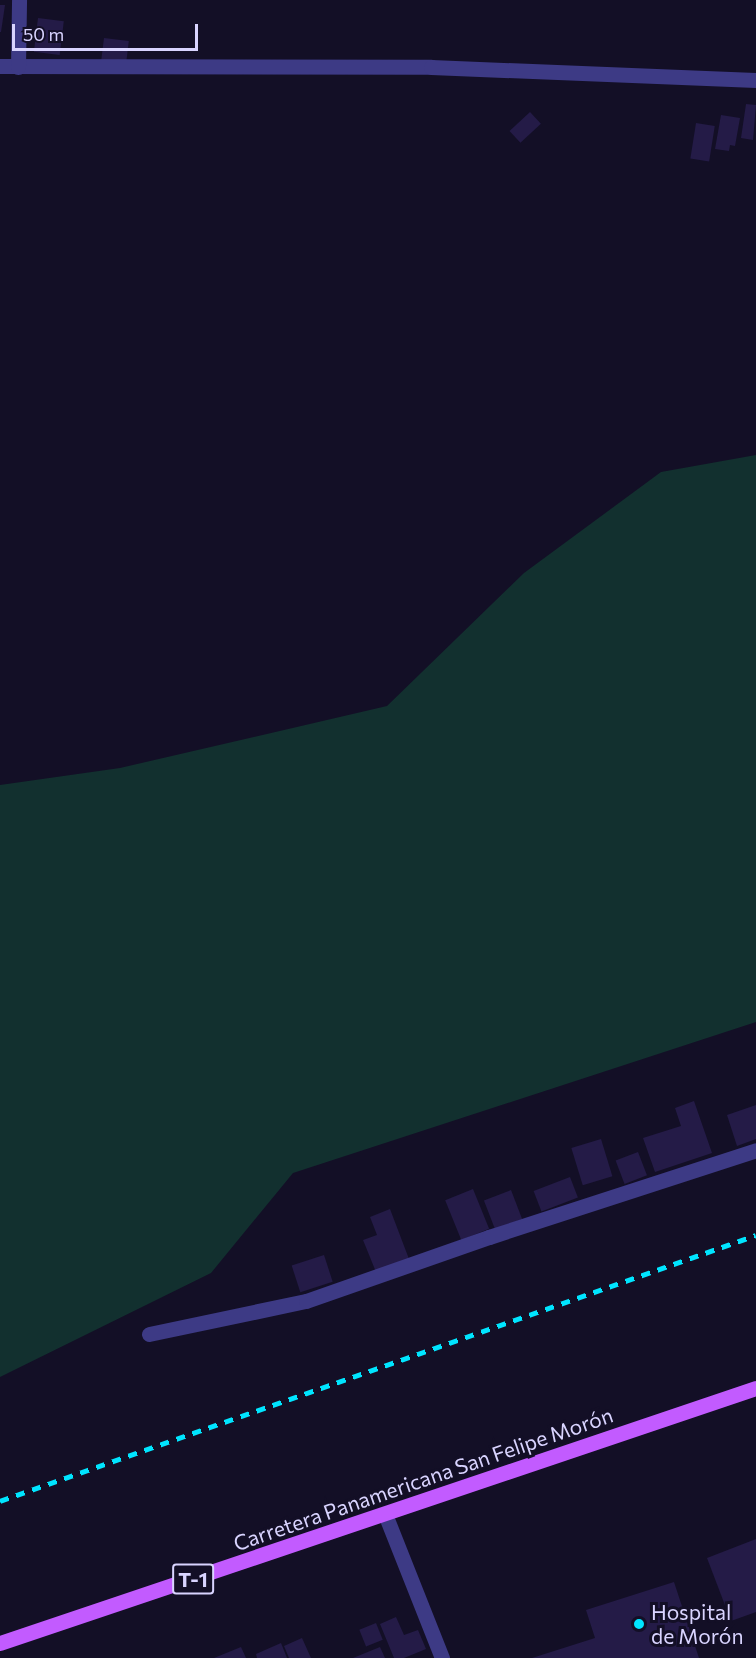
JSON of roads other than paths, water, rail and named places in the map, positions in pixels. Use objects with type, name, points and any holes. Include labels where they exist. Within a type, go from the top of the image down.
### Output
[{"type":"main road","name":"Carretera Panamericana San Felipe Morón","points":[[0,1643],[756,1388]]},
{"type":"street","points":[[18,68],[19,0]]},
{"type":"street","points":[[0,66],[18,68],[431,67],[756,80]]},
{"type":"street","points":[[149,1334],[306,1301],[489,1237],[756,1150]]},
{"type":"street","points":[[385,1514],[442,1658]]},
{"type":"railway","points":[[0,1501],[756,1235]]},
{"type":"place","name":"Hospital de Morón","points":[[639,1624]]}]
